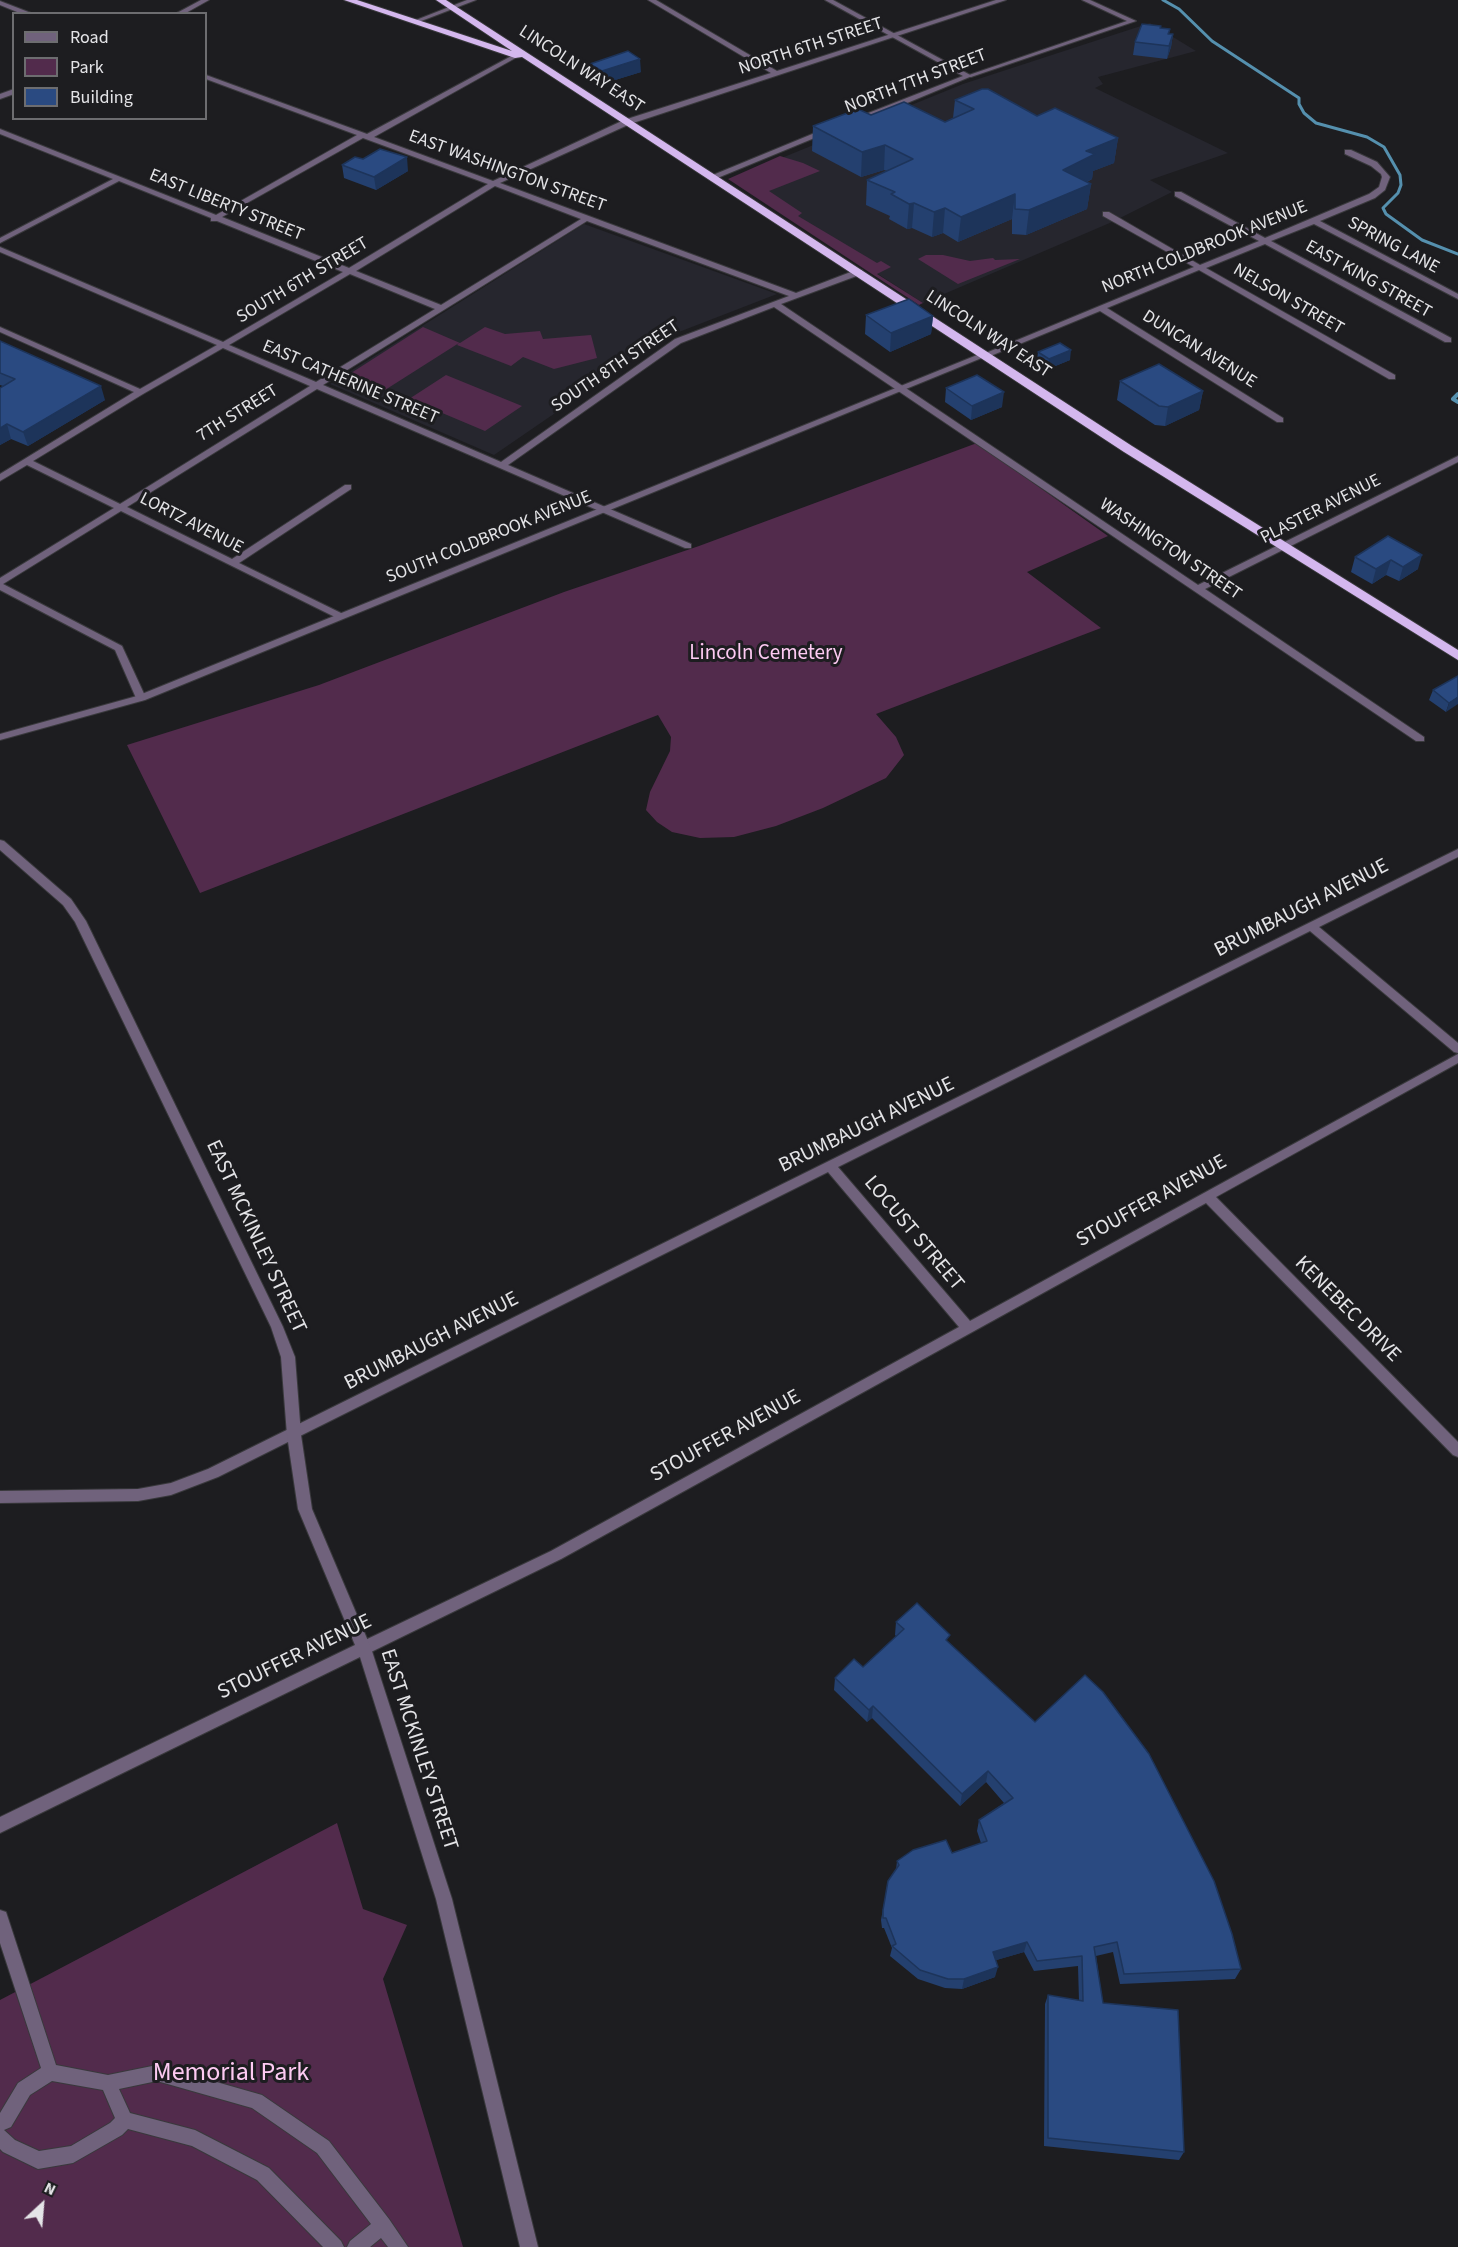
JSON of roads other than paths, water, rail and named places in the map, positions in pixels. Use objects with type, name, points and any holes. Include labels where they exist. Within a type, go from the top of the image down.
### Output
[{"type":"highway","points":[[348,0],[478,44],[534,60]]},
{"type":"highway","name":"LINCOLN WAY EAST","points":[[440,0],[1284,548],[1458,656]]},
{"type":"highway","points":[[478,44],[495,35]]},
{"type":"street","points":[[182,12],[206,0]]},
{"type":"street","points":[[414,22],[473,0]]},
{"type":"street","points":[[651,0],[777,74]]},
{"type":"street","points":[[828,0],[969,76]]},
{"type":"street","name":"NORTH 6TH STREET","points":[[627,122],[1003,0]]},
{"type":"street","name":"NORTH 7TH STREET","points":[[848,124],[969,76],[1133,21],[1085,0]]},
{"type":"street","points":[[0,3],[24,12]]},
{"type":"street","points":[[214,219],[517,55]]},
{"type":"street","name":"EAST WASHINGTON STREET","points":[[207,77],[797,296]]},
{"type":"street","name":"SOUTH 6TH STREET","points":[[0,478],[140,392],[223,346],[495,183],[627,122]]},
{"type":"street","name":"NORTH 7TH STREET","points":[[712,177],[837,128]]},
{"type":"street","name":"EAST LIBERTY STREET","points":[[0,131],[214,219],[441,308]]},
{"type":"street","name":"NORTH COLDBROOK AVENUE","points":[[985,355],[1372,196],[1385,183],[1384,173],[1374,164],[1348,152]]},
{"type":"street","points":[[0,241],[118,179]]},
{"type":"street","name":"EAST KING STREET","points":[[1179,194],[1448,340]]},
{"type":"street","name":"NELSON STREET","points":[[1106,214],[1131,232],[1160,244],[1202,267],[1392,377]]},
{"type":"street","name":"7TH STREET","points":[[0,584],[586,218]]},
{"type":"street","name":"SPRING LANE","points":[[1314,221],[1458,297]]},
{"type":"street","points":[[1151,248],[1160,244]]},
{"type":"street","name":"EAST CATHERINE STREET","points":[[0,249],[688,546]]},
{"type":"street","points":[[1169,258],[1178,255]]},
{"type":"street","name":"SOUTH 8TH STREET","points":[[501,466],[678,341],[859,272]]},
{"type":"street","name":"WASHINGTON STREET","points":[[776,304],[900,390],[1420,739]]},
{"type":"street","name":"DUNCAN AVENUE","points":[[1101,308],[1280,420]]},
{"type":"street","points":[[0,329],[140,392]]},
{"type":"street","name":"SOUTH COLDBROOK AVENUE","points":[[0,737],[141,698],[985,355]]},
{"type":"street","name":"PLASTER AVENUE","points":[[1198,589],[1458,459]]},
{"type":"street","name":"LORTZ AVENUE","points":[[28,462],[340,616]]},
{"type":"street","points":[[232,563],[348,487]]},
{"type":"street","points":[[0,584],[119,648],[141,698]]},
{"type":"street","name":"EAST MCKINLEY STREET","points":[[0,844],[67,902],[80,921],[277,1328],[289,1365],[294,1434],[305,1509],[364,1648],[444,1899],[529,2247]]},
{"type":"street","name":"BRUMBAUGH AVENUE","points":[[0,1497],[138,1495],[171,1489],[213,1473],[1458,853]]},
{"type":"street","points":[[1312,927],[1458,1049]]},
{"type":"street","name":"STOUFFER AVENUE","points":[[0,1825],[556,1555],[1458,1058]]},
{"type":"street","name":"LOCUST STREET","points":[[830,1166],[967,1327]]},
{"type":"street","name":"KENEBEC DRIVE","points":[[1208,1196],[1458,1451]]},
{"type":"street","points":[[0,1918],[50,2072]]},
{"type":"street","points":[[0,2124],[5,2121],[24,2089],[50,2072],[108,2083],[157,2073],[256,2101],[323,2146],[399,2247]]},
{"type":"street","points":[[108,2083],[125,2120]]},
{"type":"street","points":[[0,2137],[9,2146],[38,2160],[73,2154],[116,2129],[125,2120]]},
{"type":"street","points":[[125,2120],[195,2138],[263,2174],[335,2247]]},
{"type":"street","points":[[356,2247],[383,2226]]},
{"type":"waterway","points":[[1163,0],[1179,9],[1212,41],[1299,98],[1299,104],[1304,113],[1316,123],[1367,137],[1384,147],[1400,175],[1401,185],[1398,193],[1383,208],[1386,214],[1422,240],[1458,254]]},
{"type":"waterway","points":[[1458,394],[1453,399],[1458,402]]},
{"type":"park label","name":"Lincoln Cemetery","points":[[766,654]]},
{"type":"park label","name":"Memorial Park","points":[[231,2074]]}]
